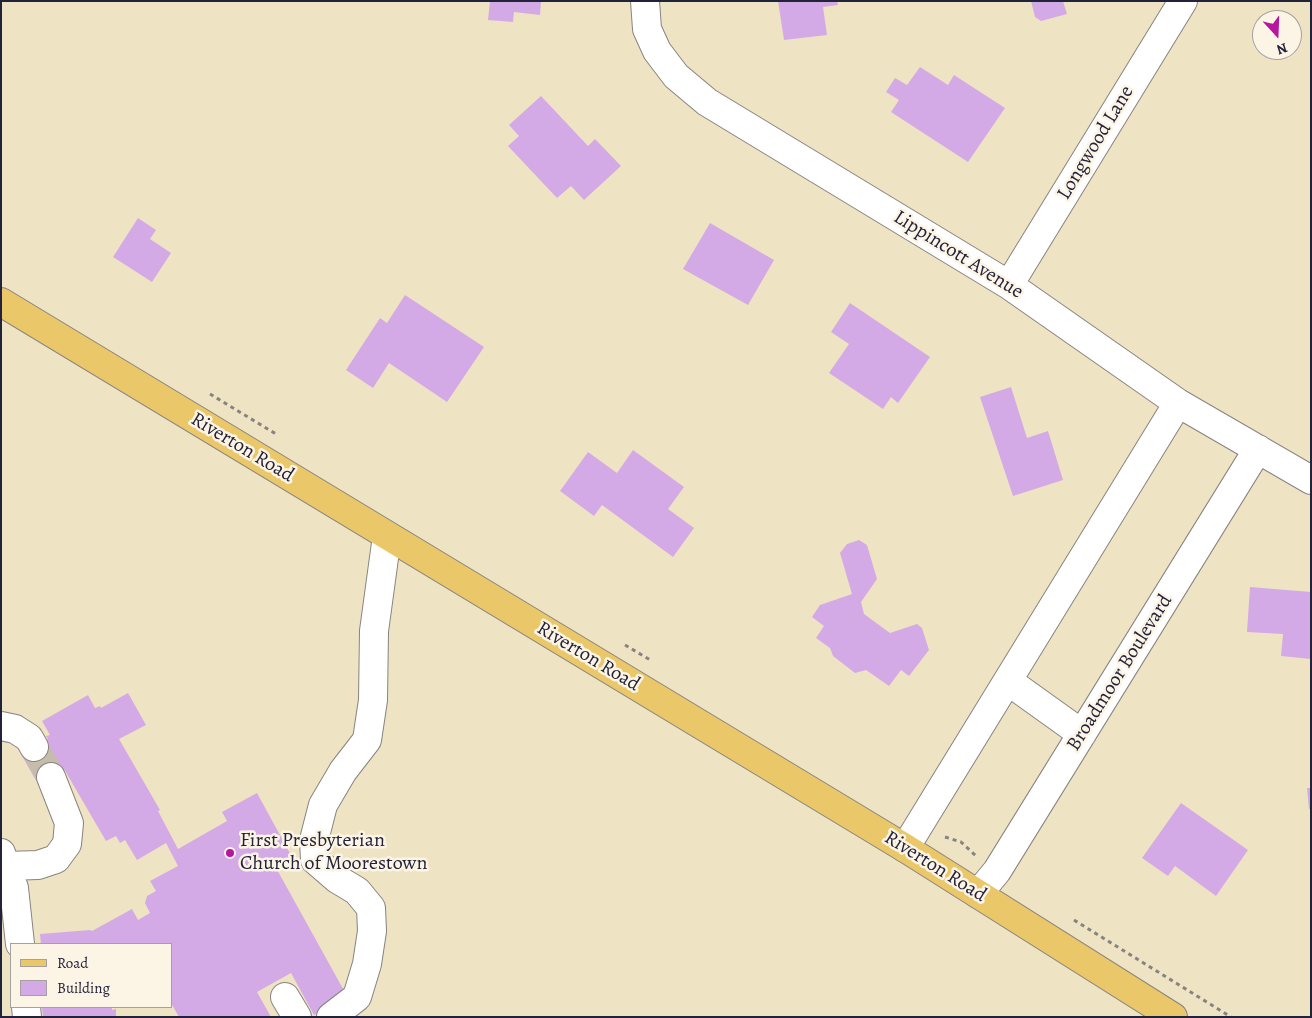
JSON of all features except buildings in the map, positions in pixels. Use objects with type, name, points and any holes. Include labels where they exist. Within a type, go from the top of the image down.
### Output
[{"type":"main road","name":"Riverton Road","points":[[1,302],[905,848],[1173,1017]]},
{"type":"street","name":"Lippincott Avenue","points":[[644,1],[647,29],[657,51],[676,76],[708,102],[1009,285],[1178,403],[1311,480]]},
{"type":"street","name":"Longwood Lane","points":[[1009,285],[1183,1]]},
{"type":"street","points":[[905,848],[1178,403]]},
{"type":"street","name":"Broadmoor Boulevard","points":[[978,894],[997,871],[1258,449]]},
{"type":"street","points":[[332,1017],[357,997],[372,931],[371,908],[357,890],[337,879],[315,860],[314,840],[323,805],[343,771],[367,740],[373,700],[374,631],[387,536]]},
{"type":"street","points":[[1008,681],[1082,734]]},
{"type":"street","points":[[1,726],[15,729],[29,738],[34,747]]},
{"type":"street","points":[[20,943],[14,888],[4,860],[38,865],[56,859],[67,844],[70,823],[51,777]]},
{"type":"path","points":[[945,837],[961,842],[976,856]]},
{"type":"path","points":[[1067,916],[1231,1017]]},
{"type":"tunnel","points":[[34,747],[51,777]]},
{"type":"place","name":"First Presbyterian Church of Moorestown","points":[[230,853]]}]
